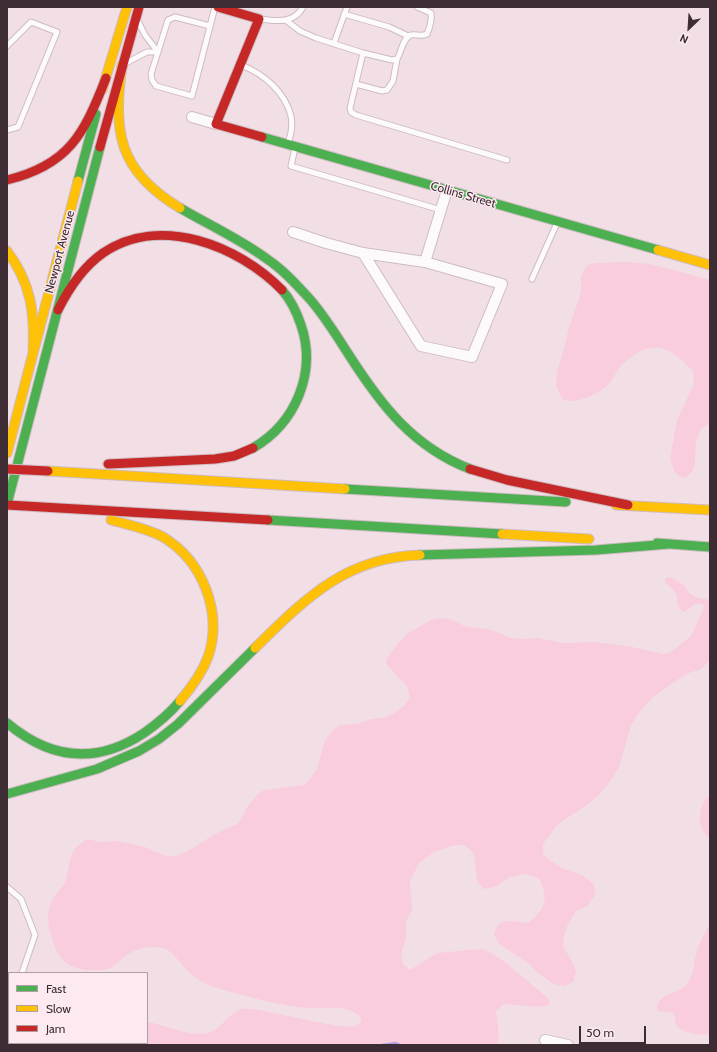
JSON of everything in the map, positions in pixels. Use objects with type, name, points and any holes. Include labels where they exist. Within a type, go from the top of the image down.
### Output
[{"type":"main road","name":"Newport Avenue","points":[[7,453],[106,78],[127,7]]},
{"type":"main road","name":"Newport Avenue","points":[[7,505],[122,65],[140,7]]},
{"type":"main road","points":[[216,124],[259,19],[218,7]]},
{"type":"main road","points":[[122,65],[118,103],[119,130],[126,154],[140,177],[164,199],[254,250],[273,263],[293,280],[325,320],[381,404],[407,432],[437,454],[476,471],[502,479],[628,505]]},
{"type":"main road","points":[[7,180],[45,167],[66,150],[82,131],[106,78]]},
{"type":"main road","name":"Collins Street","points":[[216,124],[710,265]]},
{"type":"main road","points":[[48,471],[113,464],[214,460],[232,457],[245,452],[269,437],[288,417],[302,390],[306,374],[307,359],[305,337],[299,318],[290,300],[274,282],[256,268],[235,255],[211,245],[183,237],[162,235],[148,236],[128,240],[112,247],[98,257],[80,274],[68,291],[58,310]]},
{"type":"main road","points":[[7,251],[23,275],[31,298],[34,322],[33,352]]},
{"type":"main road","points":[[7,469],[710,510]]},
{"type":"main road","points":[[7,505],[710,546]]},
{"type":"main road","points":[[7,723],[29,740],[57,751],[89,753],[113,748],[130,741],[145,732],[172,710],[194,686],[208,657],[213,635],[211,607],[201,577],[187,558],[170,542],[149,531],[73,509]]},
{"type":"main road","points":[[7,794],[100,769],[129,757],[147,747],[164,736],[178,724],[302,602],[330,581],[359,567],[390,558],[411,556],[596,550],[669,544]]},
{"type":"street","name":"Collins Street","points":[[192,117],[216,124]]},
{"type":"street","points":[[425,262],[447,190]]},
{"type":"street","points":[[293,232],[362,253],[425,262],[502,284],[472,357],[420,346],[362,253]]},
{"type":"street","points":[[545,1040],[568,1045]]},
{"type":"lane","points":[[210,26],[181,18],[171,18],[168,20],[151,74],[153,83],[159,88],[192,96],[215,7]]},
{"type":"lane","points":[[259,19],[276,21],[286,20],[298,14],[303,7]]},
{"type":"lane","points":[[334,43],[347,7]]},
{"type":"lane","points":[[356,84],[382,91],[387,90],[393,81],[397,59],[405,40],[412,34],[422,36],[427,34],[429,30],[432,19],[431,13],[418,7]]},
{"type":"lane","points":[[344,14],[389,27],[408,36]]},
{"type":"lane","points":[[136,18],[143,32],[158,52]]},
{"type":"lane","points":[[286,20],[300,31],[334,43],[363,53],[392,60],[397,59]]},
{"type":"lane","points":[[7,46],[31,22],[57,32],[18,127],[7,130]]},
{"type":"lane","points":[[122,65],[147,52],[158,52]]},
{"type":"lane","points":[[363,53],[350,108],[351,112],[356,115],[506,160]]},
{"type":"lane","points":[[240,65],[263,76],[273,85],[286,101],[291,117],[292,145],[290,166],[441,210]]},
{"type":"lane","points":[[532,279],[557,222]]},
{"type":"lane","points":[[7,887],[21,899],[35,935],[22,972]]},
{"type":"shaded area","points":[[635,262],[667,268],[710,280],[710,423],[702,429],[698,436],[694,467],[691,473],[684,478],[679,476],[674,471],[670,459],[677,420],[694,384],[693,371],[677,356],[660,348],[641,351],[635,354],[620,367],[606,387],[580,400],[571,401],[562,399],[556,385],[557,372],[568,330],[579,299],[581,277],[584,270],[588,265],[596,263]]},
{"type":"shaded area","points":[[670,577],[684,585],[690,594],[698,598],[710,600],[710,660],[701,669],[686,674],[654,696],[640,711],[631,725],[619,767],[611,780],[600,794],[587,805],[558,824],[543,844],[543,854],[551,861],[564,869],[582,875],[594,884],[595,895],[587,906],[576,911],[568,924],[564,936],[563,947],[571,959],[576,971],[573,982],[564,986],[554,984],[537,972],[528,963],[499,944],[494,935],[498,925],[502,922],[511,921],[528,923],[539,913],[545,898],[539,878],[525,874],[510,877],[495,887],[484,889],[477,881],[474,854],[465,845],[455,845],[436,851],[419,863],[410,881],[412,910],[406,922],[406,939],[401,954],[403,964],[410,970],[437,953],[482,949],[493,954],[506,963],[548,998],[550,1005],[538,1007],[504,1004],[496,1011],[499,1033],[497,1045],[7,1045],[8,1018],[8,1044],[148,1044],[148,1022],[188,1033],[205,1033],[217,1029],[234,1013],[242,1009],[261,1010],[339,1026],[353,1027],[361,1022],[361,1018],[358,1015],[346,1009],[306,1008],[284,1005],[217,988],[202,982],[186,969],[170,952],[166,949],[157,947],[147,947],[131,952],[110,968],[102,970],[85,970],[74,967],[64,961],[57,952],[48,922],[49,909],[52,900],[64,885],[73,852],[87,839],[100,842],[118,841],[145,847],[166,856],[176,856],[188,851],[215,834],[237,824],[247,807],[258,794],[264,790],[304,785],[317,769],[325,740],[332,731],[340,725],[358,724],[371,719],[384,718],[404,706],[409,699],[409,692],[406,685],[387,665],[386,661],[400,641],[410,632],[431,620],[441,618],[449,619],[467,627],[489,629],[511,638],[538,638],[562,643],[596,642],[632,647],[663,654],[670,653],[691,636],[704,608],[703,604],[697,604],[684,612],[681,610],[678,606],[675,592],[665,583],[665,579]]},
{"type":"shaded area","points":[[710,796],[710,842],[709,837],[701,827],[700,812],[704,802]]},
{"type":"shaded area","points":[[710,923],[710,1034],[706,1035],[683,1030],[676,1025],[674,1013],[657,1010],[660,1000],[683,988],[690,980],[698,948]]},
{"type":"waterway","points":[[382,1045],[396,1043],[400,1045]]},
{"type":"traffic: fast","points":[[78,181],[96,114]]},
{"type":"traffic: fast","points":[[262,137],[658,250]]},
{"type":"traffic: fast","points":[[7,504],[100,147]]},
{"type":"traffic: fast","points":[[180,208],[246,245],[283,271],[313,303],[329,324],[373,391],[400,422],[432,449],[450,460],[470,469]]},
{"type":"traffic: fast","points":[[253,448],[281,425],[299,395],[304,378],[306,361],[305,343],[301,325],[298,316],[282,290]]},
{"type":"traffic: fast","points":[[345,489],[566,502]]},
{"type":"traffic: fast","points":[[268,520],[502,534]]},
{"type":"traffic: fast","points":[[657,543],[710,547]]},
{"type":"traffic: fast","points":[[420,555],[596,550],[669,544]]},
{"type":"traffic: fast","points":[[7,794],[97,769],[139,751],[159,739],[178,724],[255,648]]},
{"type":"traffic: fast","points":[[7,723],[23,735],[40,744],[74,754],[91,753],[108,750],[126,743],[144,733],[154,726],[180,701]]},
{"type":"traffic: slow","points":[[102,90],[127,7]]},
{"type":"traffic: slow","points":[[122,65],[119,89],[119,110],[120,130],[124,148],[132,164],[144,179],[159,194],[180,208]]},
{"type":"traffic: slow","points":[[7,453],[78,181]]},
{"type":"traffic: slow","points":[[658,250],[710,265]]},
{"type":"traffic: slow","points":[[7,251],[21,275],[30,299],[33,324],[33,352]]},
{"type":"traffic: slow","points":[[48,471],[345,489]]},
{"type":"traffic: slow","points":[[616,505],[710,510]]},
{"type":"traffic: slow","points":[[111,520],[151,531],[177,547],[199,574],[206,590],[211,606],[213,623],[212,640],[208,657],[203,669],[193,685],[180,701]]},
{"type":"traffic: slow","points":[[502,534],[589,539]]},
{"type":"traffic: slow","points":[[255,648],[309,598],[328,584],[369,564],[393,558],[420,555]]},
{"type":"traffic: jam","points":[[100,147],[139,7]]},
{"type":"traffic: jam","points":[[218,7],[259,19],[216,124],[262,137]]},
{"type":"traffic: jam","points":[[7,180],[28,174],[46,166],[60,156],[72,144],[90,115],[106,78]]},
{"type":"traffic: jam","points":[[58,310],[77,278],[103,253],[125,242],[149,236],[173,236],[198,240],[221,249],[244,260],[264,274],[282,290]]},
{"type":"traffic: jam","points":[[108,464],[215,459],[234,456],[253,448]]},
{"type":"traffic: jam","points":[[7,469],[48,471]]},
{"type":"traffic: jam","points":[[470,469],[507,480],[628,505]]},
{"type":"traffic: jam","points":[[7,505],[268,520]]}]
